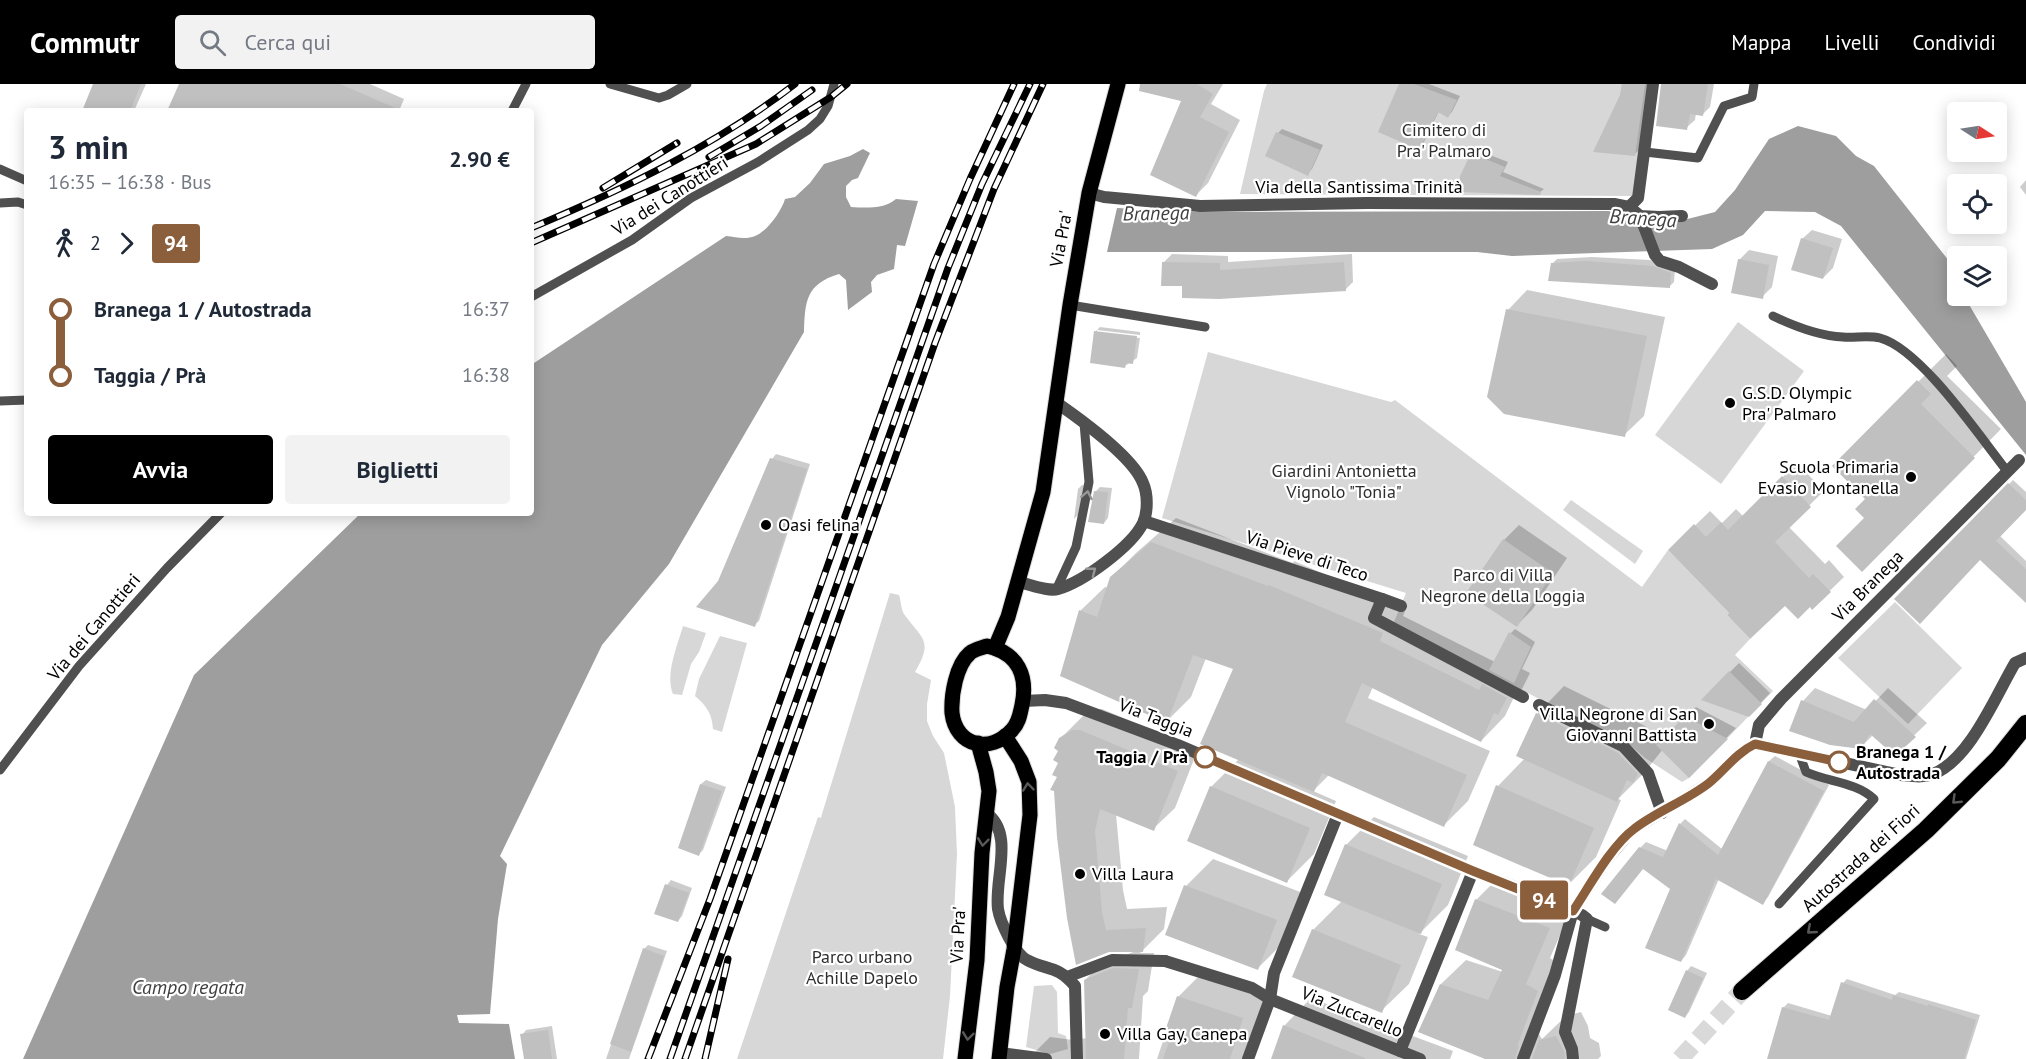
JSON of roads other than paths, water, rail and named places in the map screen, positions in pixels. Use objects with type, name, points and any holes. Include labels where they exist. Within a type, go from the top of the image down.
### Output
[{"type":"highway","name":"Autostrada dei Fiori","points":[[1742,991],[1926,830],[1998,759],[2026,724]]},
{"type":"main road","name":"Via Pra'","points":[[995,648],[1008,617],[1043,492],[1088,197],[1118,84]]},
{"type":"main road","points":[[982,648],[995,648],[1007,654],[1019,666],[1023,675],[1023,701],[1013,730],[991,743],[969,741],[960,736],[953,723],[952,705],[958,673],[968,655],[982,648]]},
{"type":"main road","points":[[999,1056],[1007,987],[1015,952],[1029,815],[1029,782],[1021,761],[1005,736]]},
{"type":"main road","name":"Via Pra'","points":[[965,1059],[977,960],[982,853],[989,791],[978,743]]},
{"type":"street","points":[[1653,84],[1638,198],[1629,207],[1641,218],[1654,255],[1660,261],[1679,267],[1712,284]]},
{"type":"street","name":"Via della Santissima Trinità","points":[[1088,197],[1104,196],[1200,206],[1366,203],[1614,204],[1629,207]]},
{"type":"street","points":[[1641,218],[1682,216]]},
{"type":"street","points":[[1018,582],[1056,590],[1081,580],[1136,535],[1144,521],[1147,502],[1143,482],[1131,464],[1098,433],[1057,403]]},
{"type":"street","name":"Via Branega","points":[[1755,744],[1759,725],[1781,699],[2019,460]]},
{"type":"street","name":"Via Pieve di Teco","points":[[1144,521],[1382,599],[1374,618],[1523,697]]},
{"type":"street","points":[[1382,599],[1401,606]]},
{"type":"street","points":[[1523,1059],[1556,975],[1573,911],[1607,860],[1631,831],[1709,783],[1740,753],[1755,744],[1901,775],[1915,777],[1933,774],[1959,755],[1975,736],[2015,663],[2026,658]]},
{"type":"street","name":"Via Taggia","points":[[1023,701],[1045,700],[1066,703],[1178,745],[1473,871],[1573,911],[1587,919]]},
{"type":"street","points":[[1539,705],[1623,746],[1648,773],[1662,813]]},
{"type":"street","points":[[986,813],[994,818],[1002,836],[998,909],[1015,952],[1026,960],[1055,969],[1075,986],[1077,1059]]},
{"type":"street","points":[[1248,1059],[1270,999],[1274,974],[1338,814]]},
{"type":"street","points":[[1400,1051],[1473,871]]},
{"type":"street","points":[[1581,1059],[1573,1054],[1565,1032],[1566,1017],[1587,919]]},
{"type":"street","points":[[1016,929],[1028,957],[1035,963]]},
{"type":"street","name":"Via Zuccarello","points":[[1067,977],[1112,960],[1165,961],[1252,988],[1270,999],[1420,1059]]},
{"type":"street","points":[[999,1056],[1046,1059]]},
{"type":"lane","points":[[514,108],[526,84]]},
{"type":"lane","points":[[610,84],[659,98],[687,84]]},
{"type":"lane","name":"Via dei Canottieri","points":[[534,295],[632,240],[691,198],[758,162],[808,130],[820,119],[828,106],[834,84]]},
{"type":"lane","points":[[1644,152],[1698,158],[1724,106],[1752,97],[1754,84]]},
{"type":"lane","points":[[0,169],[24,180]]},
{"type":"lane","points":[[0,203],[24,204]]},
{"type":"lane","points":[[1070,305],[1205,327]]},
{"type":"lane","points":[[1773,316],[1822,333],[1842,337],[1880,338],[1905,351],[1929,372],[2007,471]]},
{"type":"lane","points":[[0,400],[24,400]]},
{"type":"lane","points":[[1056,590],[1076,547],[1089,482],[1084,423]]},
{"type":"lane","name":"Via dei Canottieri","points":[[0,770],[80,666],[166,568],[218,516]]},
{"type":"lane","points":[[1779,904],[1874,799],[1864,790],[1818,778],[1806,772],[1799,753]]},
{"type":"lane","points":[[1587,919],[1605,927]]},
{"type":"water","name":"Branega","points":[[1798,126],[1836,136],[1856,156],[1874,166],[1947,258],[1947,306],[1970,306],[2026,402],[2026,455],[1841,226],[1815,212],[1765,211],[1743,235],[1712,249],[1512,256],[1477,252],[1107,252],[1117,208],[1203,212],[1609,211],[1636,224],[1664,225],[1715,212],[1735,190],[1769,139]]},
{"type":"water","name":"Campo regata","points":[[863,149],[870,153],[858,178],[846,186],[846,197],[851,207],[881,206],[896,199],[918,201],[905,246],[897,245],[894,269],[877,275],[871,282],[872,292],[848,310],[846,280],[839,274],[828,278],[814,289],[805,311],[804,332],[669,564],[602,645],[500,856],[507,864],[498,919],[490,1014],[457,1015],[459,1023],[509,1024],[515,1059],[23,1059],[194,675],[358,516],[534,516],[534,363],[726,236],[748,238],[760,234],[781,209],[785,199],[795,197],[810,183],[824,164],[850,156]]},
{"type":"tunnel","points":[[1680,1059],[1742,991]]},
{"type":"railway","points":[[534,227],[634,182],[701,147],[795,84]]},
{"type":"railway","points":[[534,242],[756,144],[831,97],[847,84]]},
{"type":"railway","points":[[648,1059],[710,899],[934,264],[1014,84]]},
{"type":"railway","points":[[670,1059],[948,268],[982,184],[1030,84]]},
{"type":"railway","points":[[685,1059],[935,343],[994,189],[1043,84]]},
{"type":"railway","points":[[709,157],[761,126],[812,90]]},
{"type":"railway","points":[[603,188],[677,143]]},
{"type":"railway","points":[[705,1059],[728,959]]},
{"type":"place","name":"G.S.D. Olympic Pra' Palmaro","points":[[1730,403]]},
{"type":"place","name":"Scuola Primaria Evasio Montanella","points":[[1911,477]]},
{"type":"place","name":"Oasi felina","points":[[766,525]]},
{"type":"place","name":"Villa Negrone di San Giovanni Battista","points":[[1709,724]]},
{"type":"place","name":"Taggia / Prà","points":[[1205,757]]},
{"type":"place","name":"Branega 1 / Autostrada","points":[[1839,762]]},
{"type":"place","name":"Villa Laura","points":[[1080,874]]},
{"type":"place","name":"Villa Gay, Canepa","points":[[1105,1034]]},
{"type":"park label","name":"Cimitero di Pra' Palmaro","points":[[1444,140]]},
{"type":"park label","name":"Giardini Antonietta Vignolo \"Tonia\"","points":[[1344,481]]},
{"type":"park label","name":"Parco di Villa Negrone della Loggia","points":[[1503,585]]},
{"type":"park label","name":"Parco urbano Achille Dapelo","points":[[862,967]]}]
